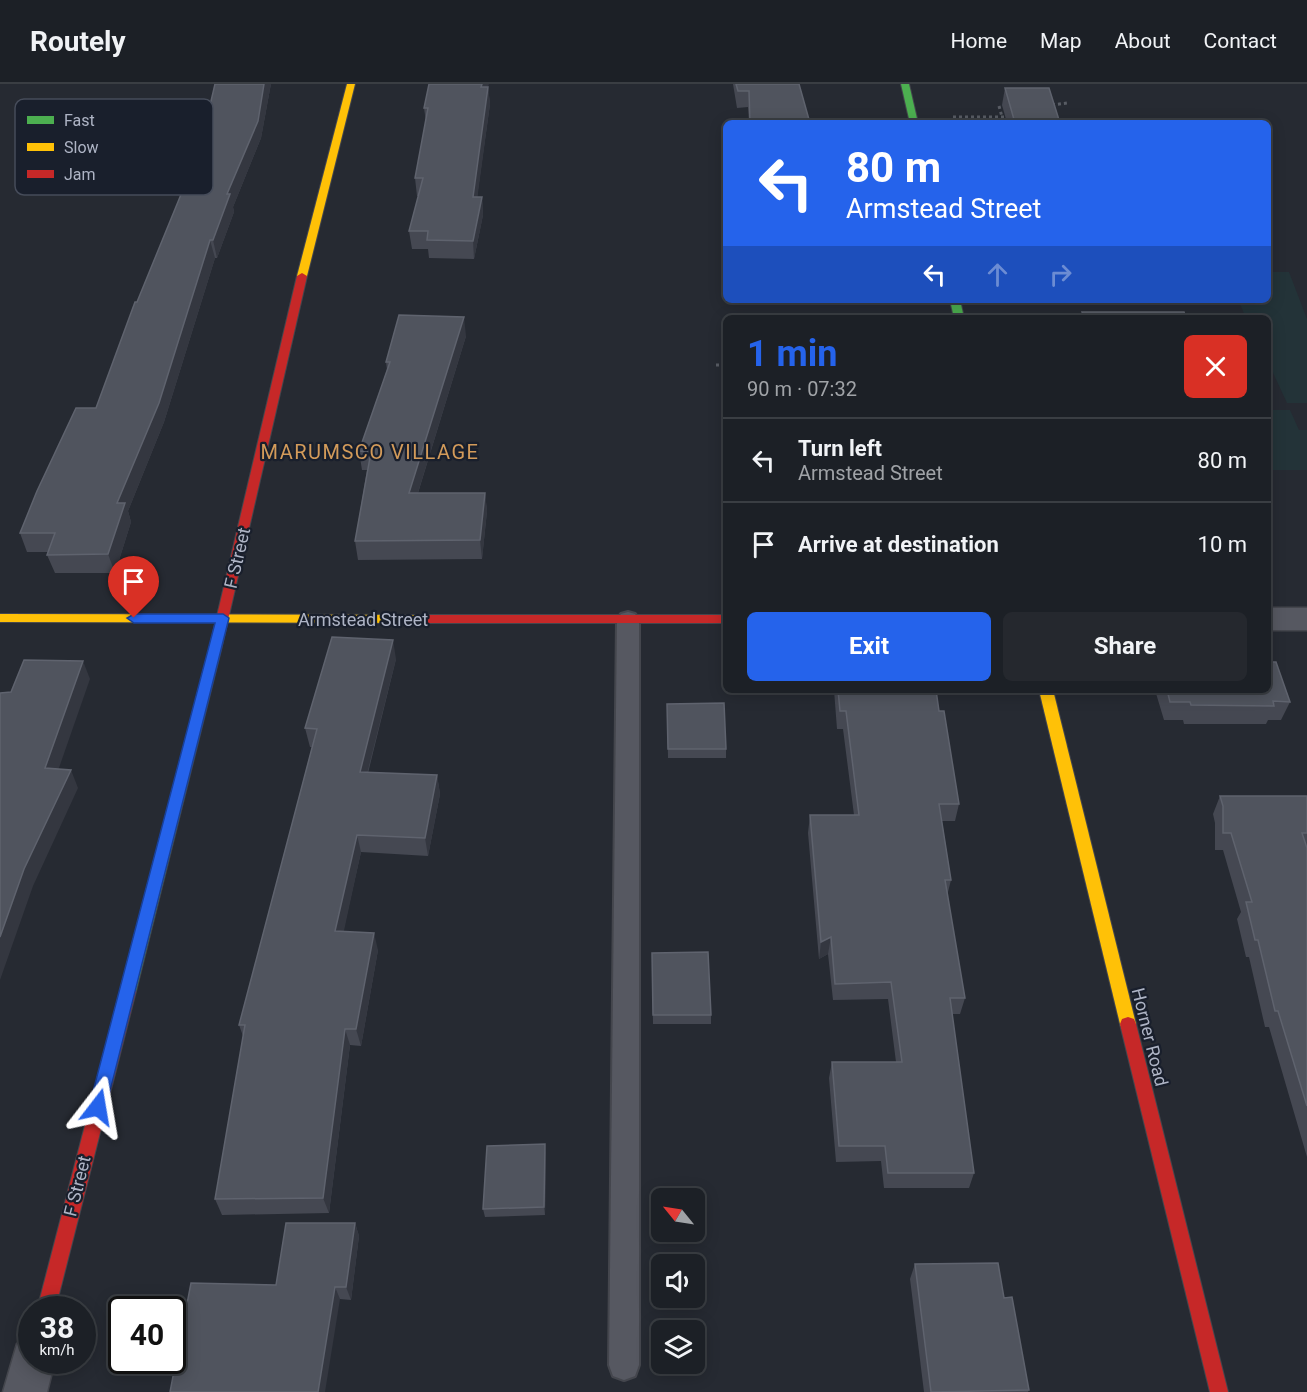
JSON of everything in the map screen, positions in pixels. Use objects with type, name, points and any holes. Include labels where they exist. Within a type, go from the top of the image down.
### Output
[{"type":"street","name":"F Street","points":[[50,1296],[223,618],[309,248],[351,84]]},
{"type":"street","points":[[905,84],[913,120]]},
{"type":"street","name":"Armstead Street","points":[[0,618],[723,619]]},
{"type":"street","points":[[1271,619],[1307,619]]},
{"type":"street","name":"Horner Road","points":[[1047,693],[1219,1392]]},
{"type":"street","points":[[25,1392],[30,1374]]},
{"type":"lane","points":[[624,1365],[628,619]]},
{"type":"path","points":[[1052,109],[1052,103],[1067,103]]},
{"type":"path","points":[[953,117],[1004,117],[999,106]]},
{"type":"path","points":[[716,365],[723,365]]},
{"type":"shaded area","points":[[1271,272],[1289,272],[1307,319],[1307,403],[1287,403],[1271,368],[1271,315],[1245,315],[1240,304],[1182,303],[1271,303]]},
{"type":"shaded area","points":[[1271,410],[1290,410],[1299,430],[1307,430],[1307,470],[1271,470]]},
{"type":"building","points":[[215,84],[264,84],[258,121],[227,194],[230,194],[213,240],[210,240],[159,403],[117,503],[125,503],[108,554],[47,555],[55,533],[20,533],[37,491],[76,408],[96,408],[135,302],[137,302],[181,195],[213,195],[211,99]]},
{"type":"building","points":[[429,84],[482,84],[481,87],[488,87],[473,197],[482,197],[473,241],[427,240],[428,231],[409,231],[423,178],[415,178],[428,108],[424,108]]},
{"type":"building","points":[[736,84],[799,84],[809,120],[750,120],[749,91],[738,91]]},
{"type":"building","points":[[1005,88],[1049,88],[1059,120],[1014,120]]},
{"type":"building","points":[[1082,312],[1184,312],[1185,315],[1083,315]]},
{"type":"building","points":[[399,315],[464,317],[409,493],[485,493],[480,540],[355,541],[371,452],[359,451],[390,362],[386,362]]},
{"type":"building","points":[[332,637],[393,640],[360,772],[437,775],[425,838],[357,835],[335,931],[374,933],[356,1029],[345,1029],[323,1198],[215,1199],[245,1025],[239,1025],[317,729],[305,728]]},
{"type":"building","points":[[24,660],[83,661],[45,768],[71,770],[24,869],[0,937],[0,693],[11,692]]},
{"type":"building","points":[[1271,662],[1276,662],[1290,702],[1273,701],[1274,706],[1191,705],[1190,702],[1170,702],[1168,693],[1271,693]]},
{"type":"building","points":[[838,693],[936,693],[939,711],[944,711],[959,804],[939,804],[951,880],[945,880],[965,998],[950,998],[974,1173],[888,1173],[885,1146],[839,1146],[832,1062],[902,1062],[891,982],[835,984],[831,937],[821,942],[810,815],[859,815],[846,711],[840,711]]},
{"type":"building","points":[[724,703],[726,749],[668,749],[667,704]]},
{"type":"building","points":[[1220,796],[1307,796],[1307,833],[1302,833],[1307,848],[1307,1106],[1278,1011],[1275,1011],[1258,940],[1255,940],[1246,902],[1252,902],[1231,833],[1223,833],[1223,806]]},
{"type":"building","points":[[708,952],[711,1015],[653,1015],[652,953]]},
{"type":"building","points":[[545,1144],[544,1207],[483,1209],[487,1146]]},
{"type":"building","points":[[286,1223],[355,1223],[346,1287],[335,1287],[318,1392],[170,1392],[173,1374],[186,1374],[186,1309],[191,1283],[276,1285]]},
{"type":"building","points":[[998,1263],[1004,1298],[1012,1297],[1029,1390],[931,1392],[915,1264]]},
{"type":"traffic: fast","points":[[905,84],[913,120]]},
{"type":"traffic: fast","points":[[956,303],[958,315]]},
{"type":"traffic: fast","points":[[128,991],[215,650]]},
{"type":"traffic: slow","points":[[302,276],[351,84]]},
{"type":"traffic: slow","points":[[0,618],[421,619]]},
{"type":"traffic: slow","points":[[1047,693],[1128,1024]]},
{"type":"traffic: jam","points":[[215,650],[302,276]]},
{"type":"traffic: jam","points":[[421,619],[723,619]]},
{"type":"traffic: jam","points":[[50,1296],[128,991]]},
{"type":"traffic: jam","points":[[1128,1024],[1219,1392]]},
{"type":"district","name":"MARUMSCO VILLAGE","points":[[370,452]]},
{"type":"route","points":[[98,1107],[223,618],[134,618]]}]
